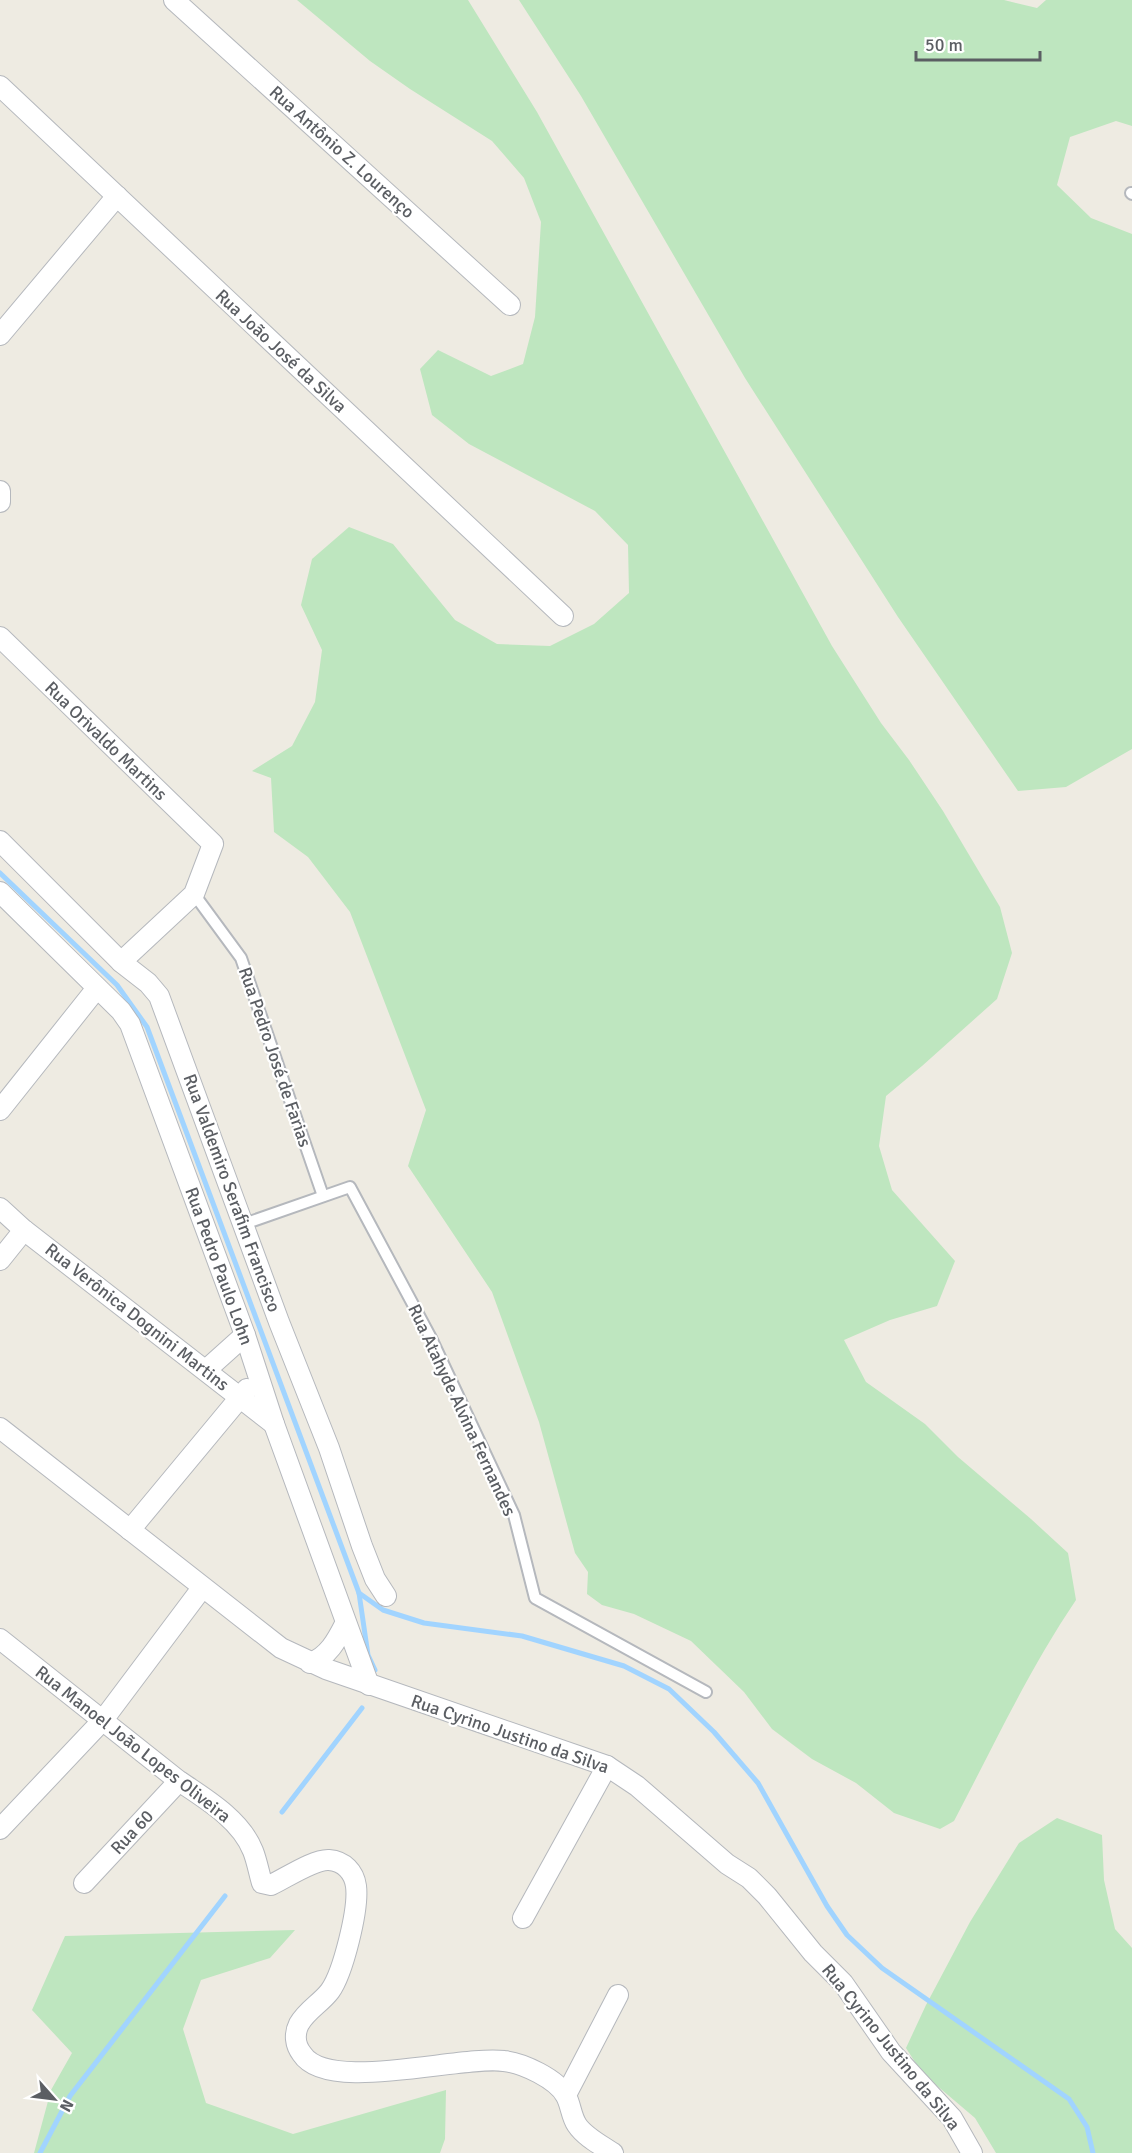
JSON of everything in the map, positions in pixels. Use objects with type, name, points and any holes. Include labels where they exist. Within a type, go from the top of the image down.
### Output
[{"type":"street","name":"Rua Antônio Z. Lourenço","points":[[174,0],[510,305]]},
{"type":"street","name":"Rua João José da Silva","points":[[0,86],[563,616]]},
{"type":"street","points":[[0,335],[117,196]]},
{"type":"street","points":[[0,491],[0,502]]},
{"type":"street","name":"Rua Orivaldo Martins","points":[[0,637],[213,844],[194,894]]},
{"type":"street","name":"Rua Valdemiro Serafim Francisco","points":[[0,842],[121,962],[148,983],[159,996],[329,1448],[375,1579],[386,1596]]},
{"type":"street","name":"Rua Pedro Paulo Lohn","points":[[0,892],[122,1011],[130,1024],[245,1335],[274,1424],[369,1685]]},
{"type":"street","points":[[121,962],[194,894]]},
{"type":"street","points":[[0,1110],[97,988]]},
{"type":"street","name":"Rua Verônica Dognini Martins","points":[[0,1208],[24,1230],[274,1424]]},
{"type":"street","points":[[0,1260],[24,1230]]},
{"type":"street","points":[[206,1370],[245,1335]]},
{"type":"street","points":[[130,1530],[258,1376]]},
{"type":"street","name":"Rua Cyrino Justino da Silva","points":[[0,1428],[268,1639],[310,1663],[607,1766],[637,1786],[727,1864],[750,1878],[767,1896],[813,1953],[843,1983],[891,2052],[952,2118],[972,2153]]},
{"type":"street","points":[[0,1828],[102,1720],[202,1588]]},
{"type":"street","points":[[310,1663],[325,1654],[345,1624]]},
{"type":"street","name":"Rua Manoel João Lopes Oliveira","points":[[0,1639],[179,1781],[210,1802],[244,1836],[253,1850],[262,1883],[265,1885],[271,1885],[306,1867],[328,1860],[341,1863],[350,1870],[356,1886],[353,1924],[338,1974],[330,1991],[299,2025],[296,2042],[303,2056],[331,2070],[349,2072],[380,2071],[481,2060],[506,2061],[544,2076],[557,2085],[566,2095],[571,2115],[578,2126],[613,2153]]},
{"type":"street","points":[[523,1918],[607,1766]]},
{"type":"street","name":"Rua 60","points":[[84,1883],[179,1781]]},
{"type":"street","points":[[566,2095],[618,1995]]},
{"type":"lane","name":"Rua Pedro José de Farias","points":[[194,894],[241,958],[323,1196]]},
{"type":"lane","name":"Rua Atahyde Alvina Fernandes","points":[[244,1224],[350,1187],[431,1338],[514,1515],[535,1598],[706,1692]]},
{"type":"green space","points":[[297,0],[468,0],[537,112],[832,646],[881,723],[943,811],[1000,907],[1012,953],[997,999],[886,1096],[879,1146],[892,1190],[955,1261],[937,1306],[890,1320],[844,1340],[866,1382],[925,1424],[958,1457],[1068,1553],[1076,1600],[1027,1682],[954,1821],[940,1829],[894,1813],[856,1783],[812,1759],[772,1729],[744,1692],[691,1641],[634,1614],[602,1605],[587,1594],[588,1572],[575,1553],[539,1422],[492,1292],[408,1166],[426,1110],[350,912],[308,857],[274,832],[271,778],[252,771],[292,746],[315,702],[322,650],[301,605],[312,559],[349,527],[393,544],[455,620],[497,644],[550,646],[594,624],[629,593],[628,545],[595,511],[469,444],[432,415],[420,369],[438,350],[491,376],[523,364],[535,317],[541,222],[524,178],[492,141],[370,61]]},
{"type":"green space","points":[[519,0],[1004,0],[1037,8],[1046,0],[1132,0],[1132,126],[1116,121],[1070,137],[1057,185],[1091,218],[1132,234],[1132,749],[1066,787],[1018,791],[898,617],[745,378],[581,96]]},
{"type":"green space","points":[[1057,1818],[1102,1835],[1104,1880],[1115,1929],[1132,1948],[1132,2153],[996,2153],[975,2118],[922,2073],[906,2048],[970,1922],[1019,1843]]},
{"type":"green space","points":[[295,1930],[270,1958],[201,1980],[183,2029],[206,2103],[293,2134],[446,2090],[445,2139],[440,2153],[34,2153],[51,2090],[72,2053],[32,2010],[65,1936]]},
{"type":"waterway","points":[[0,873],[117,985],[147,1027],[359,1593],[368,1655],[375,1670]]},
{"type":"waterway","points":[[359,1593],[383,1610],[424,1623],[522,1636],[624,1666],[669,1689],[714,1732],[758,1783],[827,1906],[847,1935],[882,1968],[1069,2099],[1087,2127],[1093,2153]]},
{"type":"waterway","points":[[282,1812],[362,1708]]},
{"type":"waterway","points":[[40,2153],[70,2096],[225,1896]]}]
